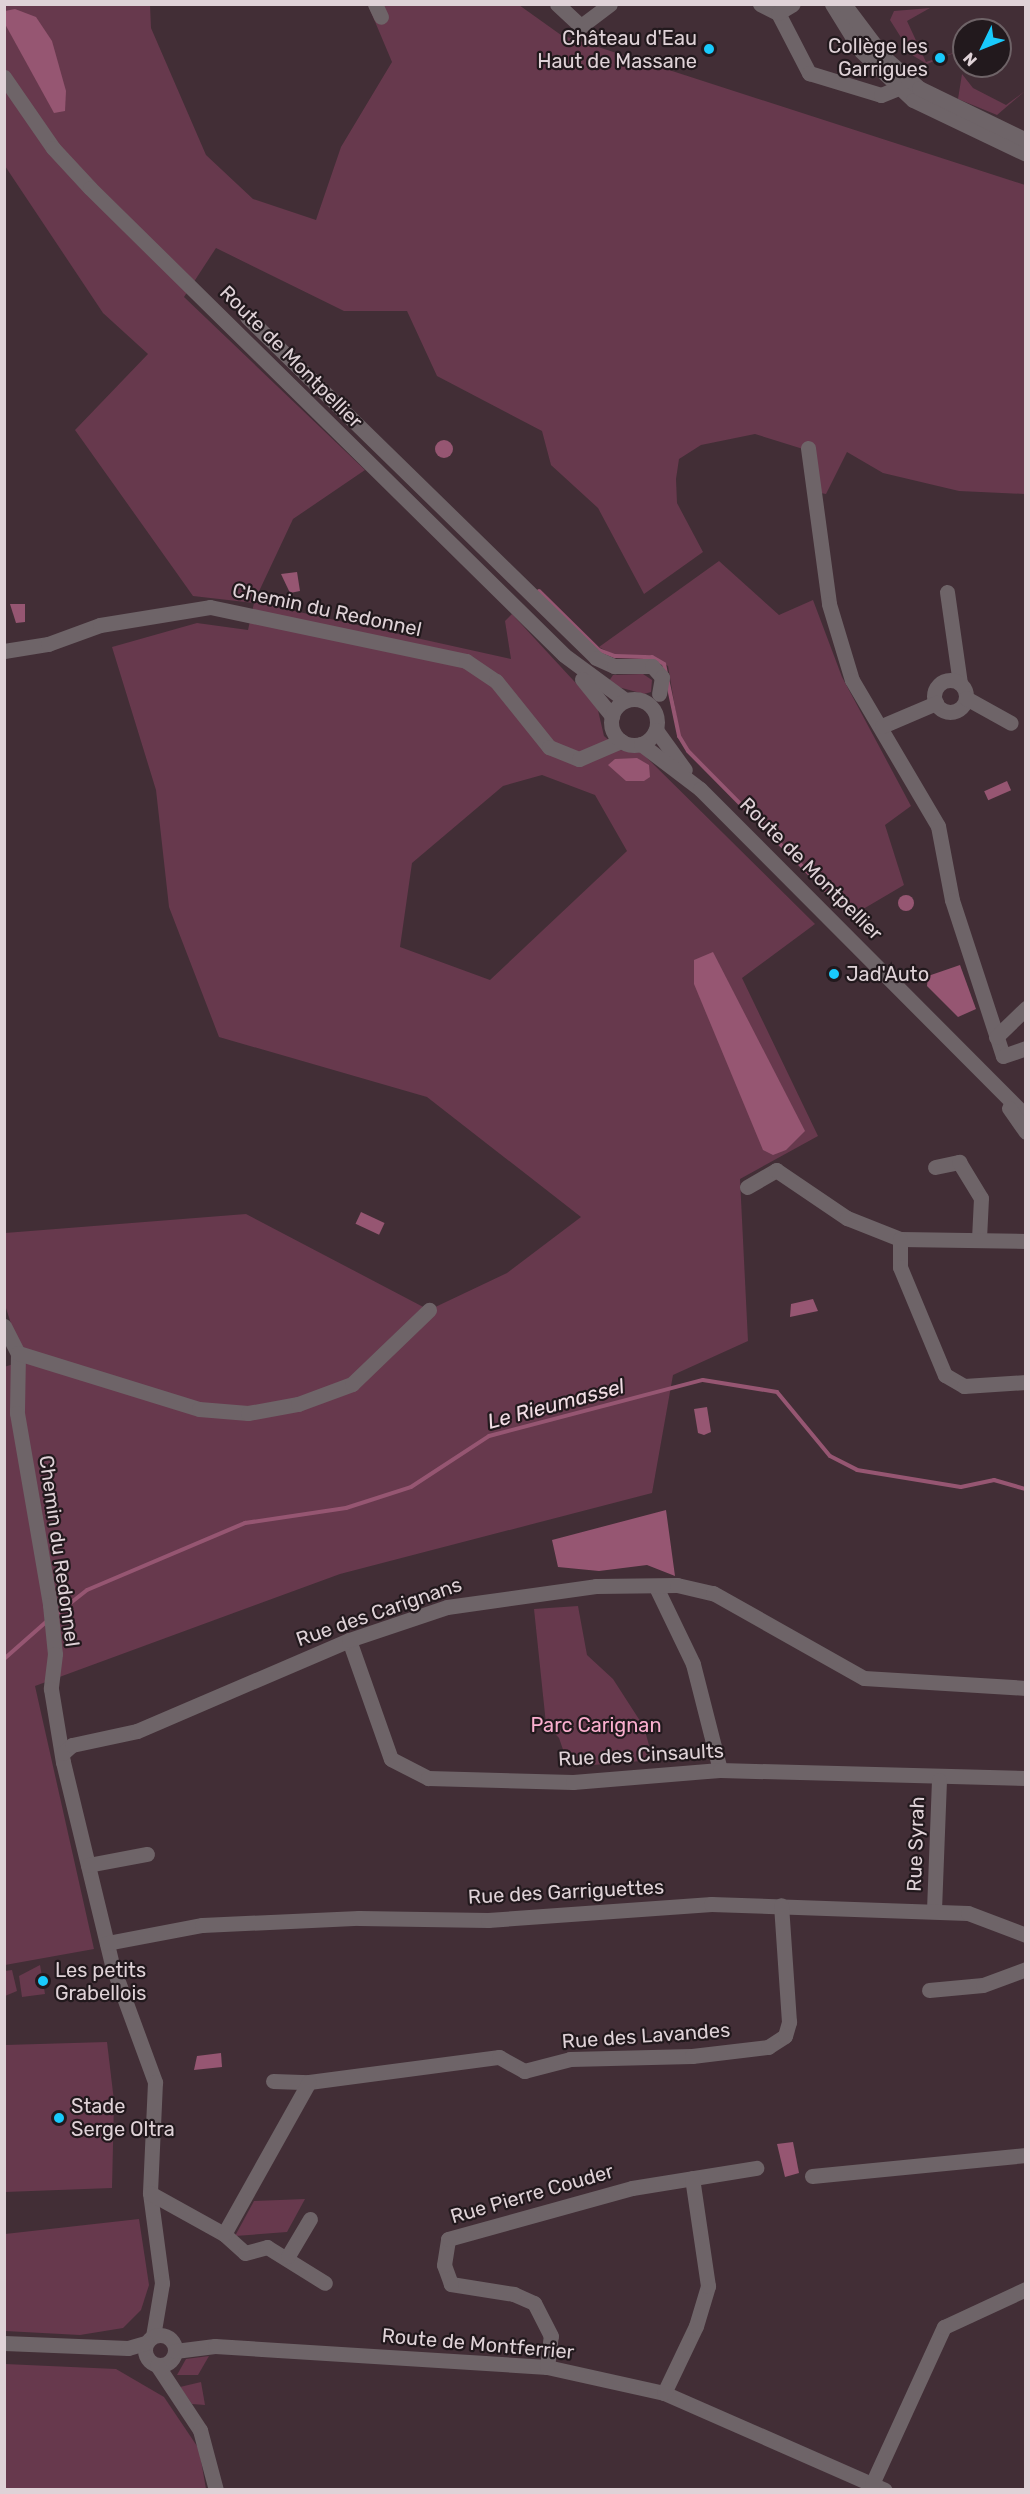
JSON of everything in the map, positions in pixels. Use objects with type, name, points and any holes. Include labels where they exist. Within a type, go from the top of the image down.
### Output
[{"type":"street","points":[[557,4],[581,26],[610,4]]},
{"type":"street","points":[[760,4],[778,13],[809,73],[881,95],[898,88]]},
{"type":"street","points":[[778,13],[793,4]]},
{"type":"street","points":[[831,4],[861,51],[898,88],[939,115],[1026,154]]},
{"type":"street","points":[[844,4],[884,57],[919,88],[1026,140]]},
{"type":"street","name":"Route de Montpellier","points":[[4,77],[53,148],[90,188],[564,655],[612,716]]},
{"type":"street","points":[[247,317],[596,658],[614,666],[652,666],[662,677],[659,694]]},
{"type":"street","points":[[808,448],[829,604],[852,680],[882,726],[938,826],[952,900],[1003,1056]]},
{"type":"street","points":[[947,592],[960,682],[966,698],[1011,723]]},
{"type":"street","name":"Chemin du Redonnel","points":[[4,651],[48,644],[100,625],[210,607],[466,661],[496,681],[549,747],[579,759],[604,749],[617,737]]},
{"type":"street","name":"Route de Montpellier","points":[[564,655],[625,700],[650,705],[657,716],[656,730],[700,789]]},
{"type":"street","points":[[936,704],[939,683],[960,682]]},
{"type":"street","points":[[882,726],[936,704],[953,712],[966,698]]},
{"type":"street","points":[[617,737],[612,716],[625,700]]},
{"type":"street","points":[[642,744],[656,730]]},
{"type":"street","name":"Route de Montpellier","points":[[617,737],[642,744],[700,789],[1026,1116]]},
{"type":"street","points":[[996,1037],[1026,1008]]},
{"type":"street","points":[[990,1081],[1003,1056],[1026,1048]]},
{"type":"street","name":"Route de Montpellier","points":[[990,1081],[1026,1132]]},
{"type":"street","points":[[934,1167],[959,1161],[981,1198],[979,1239]]},
{"type":"street","points":[[747,1186],[776,1170],[847,1218],[900,1239],[1026,1241]]},
{"type":"street","points":[[900,1239],[900,1267],[945,1375],[964,1386],[1026,1382]]},
{"type":"street","points":[[18,1353],[199,1409],[248,1413],[298,1404],[352,1384],[429,1310]]},
{"type":"street","name":"Chemin du Redonnel","points":[[4,1326],[18,1353],[17,1413],[50,1605],[51,1689],[63,1754],[107,1943],[155,2082],[150,2193],[162,2283],[159,2318],[164,2344]]},
{"type":"street","name":"Rue des Carignans","points":[[63,1754],[72,1745],[137,1731],[349,1640],[491,1598],[596,1586],[677,1586],[723,1597],[864,1678],[1026,1688]]},
{"type":"street","points":[[656,1587],[693,1664],[720,1770]]},
{"type":"street","name":"Rue des Cinsaults","points":[[349,1640],[391,1760],[413,1774],[573,1782],[720,1770],[939,1780],[1026,1778]]},
{"type":"street","name":"Rue Syrah","points":[[934,1910],[939,1780]]},
{"type":"street","points":[[88,1865],[147,1854]]},
{"type":"street","name":"Rue des Garriguettes","points":[[107,1943],[202,1925],[359,1918],[488,1920],[711,1904],[934,1910],[968,1913],[1026,1935]]},
{"type":"street","name":"Rue des Lavandes","points":[[273,2081],[309,2082],[499,2057],[524,2071],[570,2059],[692,2056],[768,2047],[785,2036],[789,2022],[781,1905]]},
{"type":"street","points":[[929,1990],[983,1985],[1026,1969]]},
{"type":"street","points":[[224,2234],[309,2082]]},
{"type":"street","points":[[812,2176],[1026,2155]]},
{"type":"street","name":"Rue Pierre Couder","points":[[547,2367],[551,2336],[534,2303],[514,2294],[452,2284],[446,2278],[444,2242],[470,2230],[570,2203],[692,2178],[756,2168]]},
{"type":"street","points":[[664,2393],[696,2326],[708,2286],[692,2178]]},
{"type":"street","points":[[150,2193],[224,2234],[245,2253],[267,2247],[288,2256],[325,2283]]},
{"type":"street","points":[[288,2256],[310,2219]]},
{"type":"street","points":[[878,2487],[944,2327],[1026,2289]]},
{"type":"street","name":"Route de Montferrier","points":[[4,2343],[128,2348],[164,2344],[547,2367],[664,2393],[878,2487]]},
{"type":"street","points":[[161,2365],[164,2344]]},
{"type":"street","name":"Route de Montferrier","points":[[164,2344],[161,2365],[207,2446],[216,2490]]},
{"type":"green space","points":[[5,5],[150,5],[151,28],[206,155],[253,199],[316,220],[341,147],[392,62],[368,5],[519,5],[561,35],[1025,185],[1025,494],[959,491],[883,473],[847,452],[826,494],[810,491],[803,449],[755,434],[701,445],[679,459],[676,479],[677,503],[703,552],[644,594],[598,508],[551,465],[542,431],[437,376],[407,311],[344,311],[216,248],[184,297],[365,470],[293,519],[254,602],[511,659],[505,621],[512,614],[597,706],[604,736],[620,750],[641,752],[815,924],[742,978],[818,1136],[740,1179],[748,1341],[673,1375],[652,1493],[340,1574],[35,1686],[94,1949],[5,1965],[4,1367],[23,1361],[5,1305],[5,1233],[246,1214],[429,1310],[507,1273],[581,1217],[427,1097],[219,1037],[169,907],[156,790],[112,647],[197,623],[248,630],[254,603],[193,596],[75,430],[148,354],[103,313],[5,166]],"holes":[[[542,775],[595,795],[627,851],[490,980],[400,947],[412,863],[503,786]]]},
{"type":"green space","points":[[930,8],[907,21],[926,62],[952,54],[927,64],[912,55],[890,20],[894,11]]},
{"type":"green space","points":[[961,78],[965,78],[973,88],[1006,105],[1025,91],[997,115],[958,99]]},
{"type":"green space","points":[[719,561],[779,615],[813,600],[842,677],[911,806],[885,825],[904,885],[853,915],[689,751],[680,737],[668,666],[649,655],[614,655],[599,647]]},
{"type":"green space","points":[[643,674],[652,680],[651,692],[644,694],[607,684],[613,675]]},
{"type":"green space","name":"Parc Carignan","points":[[578,1606],[587,1655],[613,1679],[644,1727],[653,1760],[569,1767],[559,1738],[546,1724],[534,1609]]},
{"type":"green space","points":[[40,1965],[45,1994],[22,1997],[19,1976]]},
{"type":"green space","points":[[12,1970],[17,1991],[5,1996],[5,1971]]},
{"type":"green space","name":"Stade Serge Oltra","points":[[107,2042],[114,2101],[112,2188],[5,2192],[5,2045]]},
{"type":"green space","points":[[305,2199],[287,2232],[235,2236],[254,2201]]},
{"type":"green space","points":[[139,2219],[149,2285],[141,2310],[123,2328],[80,2335],[5,2331],[5,2234]]},
{"type":"green space","points":[[209,2356],[198,2375],[177,2375],[186,2359]]},
{"type":"green space","points":[[5,2364],[116,2369],[164,2397],[199,2449],[206,2489],[5,2490]]},
{"type":"green space","points":[[201,2382],[205,2405],[192,2404],[180,2387]]},
{"type":"shaded area","points":[[15,9],[36,17],[52,41],[66,91],[65,111],[54,113],[5,24],[5,11]]},
{"type":"shaded area","points":[[444,440],[450,443],[453,449],[450,455],[444,458],[438,455],[435,449],[438,443]]},
{"type":"shaded area","points":[[297,572],[300,591],[290,593],[281,574]]},
{"type":"shaded area","points":[[10,604],[25,604],[25,622],[16,623]]},
{"type":"shaded area","points":[[637,758],[649,765],[650,777],[644,781],[626,781],[608,765],[615,759]]},
{"type":"shaded area","points":[[1007,781],[1011,790],[988,800],[984,791]]},
{"type":"shaded area","points":[[903,895],[909,895],[914,903],[912,909],[903,911],[898,906],[898,900]]},
{"type":"shaded area","points":[[713,952],[805,1131],[786,1150],[773,1155],[763,1150],[694,984],[694,960]]},
{"type":"shaded area","points":[[960,965],[976,1009],[958,1017],[927,986],[928,976]]},
{"type":"shaded area","points":[[361,1212],[385,1223],[379,1235],[356,1224]]},
{"type":"shaded area","points":[[813,1299],[818,1311],[790,1317],[791,1304]]},
{"type":"shaded area","points":[[707,1407],[711,1432],[704,1435],[698,1433],[694,1409]]},
{"type":"shaded area","points":[[666,1510],[675,1576],[647,1565],[599,1571],[558,1567],[552,1540]]},
{"type":"shaded area","points":[[221,2053],[222,2067],[194,2070],[197,2056]]},
{"type":"shaded area","points":[[793,2142],[799,2173],[785,2177],[777,2144]]},
{"type":"waterway","points":[[539,591],[599,650],[615,656],[652,657],[664,664],[679,736],[688,751],[854,919]]},
{"type":"waterway","name":"Le Rieumassel","points":[[54,1616],[87,1590],[245,1523],[346,1508],[411,1487],[489,1436],[703,1380],[777,1392],[830,1456],[857,1470],[961,1487],[994,1480],[1026,1489]]},
{"type":"waterway","name":"Le Rieumassel","points":[[4,1659],[46,1622]]},
{"type":"place","name":"Château d'Eau Haut de Massane","points":[[709,49]]},
{"type":"place","name":"Collège les Garrigues","points":[[940,58]]},
{"type":"place","name":"Jad'Auto","points":[[834,974]]},
{"type":"place","name":"Les petits Grabellois","points":[[43,1981]]},
{"type":"place","name":"Stade Serge Oltra","points":[[59,2118]]}]
